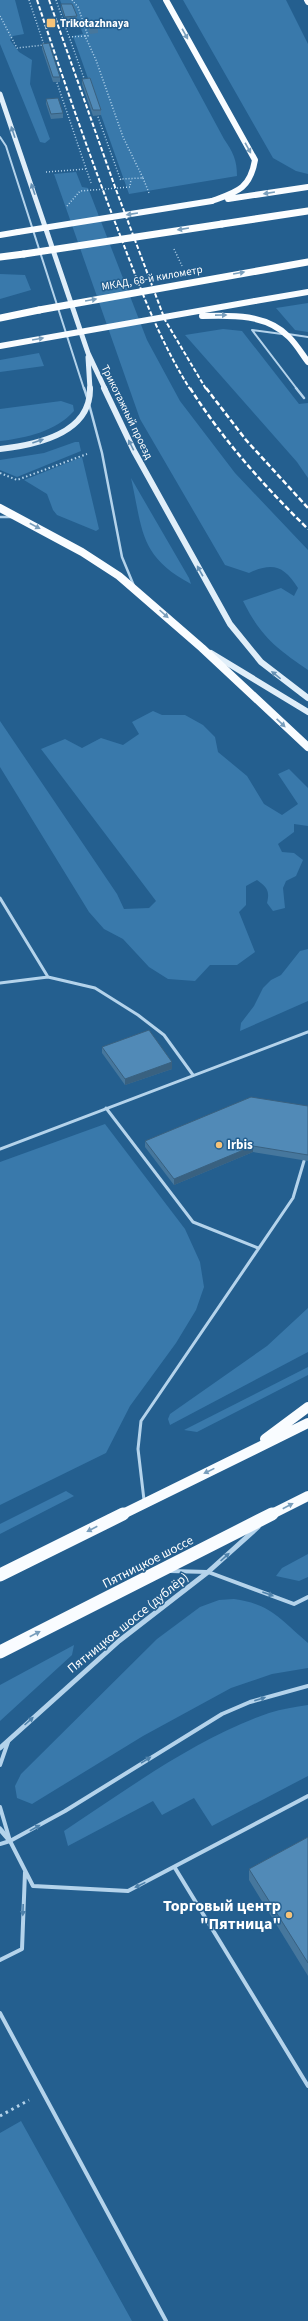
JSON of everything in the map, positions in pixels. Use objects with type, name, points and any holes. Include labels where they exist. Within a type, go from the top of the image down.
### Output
[{"type":"highway","points":[[0,258],[308,211]]},
{"type":"highway","name":"МКАД, 68-й километр","points":[[0,318],[308,262]]},
{"type":"main road","points":[[166,0],[254,160],[252,179],[244,188],[212,201]]},
{"type":"main road","name":"Трикотажный проезд","points":[[0,94],[88,353],[134,451],[230,624],[261,662],[308,698]]},
{"type":"main road","points":[[0,235],[308,187]]},
{"type":"main road","points":[[0,346],[168,317],[255,300],[308,292]]},
{"type":"main road","points":[[255,300],[308,296]]},
{"type":"main road","points":[[168,317],[232,315],[257,319],[274,326],[288,336],[308,362]]},
{"type":"main road","points":[[0,449],[28,445],[55,436],[81,419],[88,402],[88,353]]},
{"type":"main road","points":[[0,508],[20,517],[92,558],[135,588],[202,648],[308,748]]},
{"type":"main road","points":[[202,648],[308,712]]},
{"type":"main road","points":[[244,1454],[308,1407]]},
{"type":"main road","points":[[0,1576],[144,1502],[308,1423]]},
{"type":"main road","name":"Пятницкое шоссе","points":[[0,1652],[163,1571],[308,1496]]},
{"type":"street","name":"Пятницкое шоссе (дублёр)","points":[[0,1748],[119,1641],[208,1572],[270,1516]]},
{"type":"street","points":[[0,1829],[10,1841]]},
{"type":"lane","points":[[0,137],[6,146],[13,167],[97,432],[122,557],[135,588]]},
{"type":"lane","points":[[304,398],[252,330],[308,337]]},
{"type":"lane","points":[[0,517],[20,517]]},
{"type":"lane","points":[[0,898],[48,977]]},
{"type":"lane","points":[[0,983],[48,977],[95,988],[138,1015],[164,1036],[194,1075]]},
{"type":"lane","points":[[0,1149],[308,1032]]},
{"type":"lane","points":[[106,1108],[194,1222],[258,1248]]},
{"type":"lane","points":[[144,1502],[138,1449],[141,1421],[292,1198],[304,1161]]},
{"type":"lane","points":[[163,1571],[208,1572],[294,1604],[308,1597]]},
{"type":"lane","points":[[0,1844],[10,1841],[65,1811],[222,1714],[250,1702],[308,1686]]},
{"type":"lane","points":[[0,1765],[9,1739]]},
{"type":"lane","points":[[0,1807],[10,1841],[33,1886],[128,1891],[175,1868],[308,1796]]},
{"type":"lane","points":[[175,1868],[308,2086]]},
{"type":"lane","points":[[0,1960],[22,1949],[25,1871]]},
{"type":"lane","points":[[0,2013],[166,2321]]},
{"type":"path","points":[[0,16],[17,48],[44,45],[29,0]]},
{"type":"path","points":[[56,0],[85,82]]},
{"type":"path","points":[[72,0],[78,7],[88,36],[85,36]]},
{"type":"path","points":[[69,37],[85,36]]},
{"type":"path","points":[[85,36],[96,60],[123,137],[143,178],[120,180],[96,112]]},
{"type":"path","points":[[54,74],[91,183]]},
{"type":"path","points":[[46,172],[86,169]]},
{"type":"path","points":[[66,207],[80,191],[130,187],[131,179]]},
{"type":"path","points":[[0,473],[17,480],[90,454]]},
{"type":"path","points":[[0,2116],[43,2092]]},
{"type":"shaded area","points":[[0,0],[15,0],[24,34],[13,36],[10,40],[19,52],[32,60],[30,84],[50,139],[45,143],[40,142],[0,44]]},
{"type":"shaded area","points":[[60,0],[149,0],[232,152],[236,165],[237,176],[129,194],[73,36],[83,34],[73,8],[63,8]]},
{"type":"shaded area","points":[[183,0],[286,0],[308,44],[308,174],[296,171],[273,158]]},
{"type":"shaded area","points":[[76,172],[82,187],[88,188],[147,340],[180,401],[235,473],[308,550],[308,670],[270,641],[256,624],[243,601],[281,588],[294,596],[298,588],[288,575],[277,568],[265,568],[249,573],[225,565],[140,419],[54,174]]},
{"type":"shaded area","points":[[0,274],[25,275],[31,290],[0,299]]},
{"type":"shaded area","points":[[308,303],[308,332],[295,330],[276,308]]},
{"type":"shaded area","points":[[223,329],[242,331],[299,404],[308,403],[308,478],[297,462],[185,335]]},
{"type":"shaded area","points":[[39,353],[44,366],[0,372],[0,360]]},
{"type":"shaded area","points":[[61,401],[73,405],[74,411],[59,424],[31,435],[0,441],[0,409]]},
{"type":"shaded area","points":[[79,442],[81,451],[17,477],[0,470],[0,460],[44,453]]},
{"type":"shaded area","points":[[82,457],[99,529],[96,531],[57,515],[53,510],[47,494],[24,480]]},
{"type":"shaded area","points":[[131,478],[189,578],[191,584],[174,574],[161,563],[152,552],[146,540],[138,513]]},
{"type":"shaded area","points":[[153,711],[162,715],[185,715],[203,725],[215,737],[218,752],[247,776],[264,804],[282,815],[298,804],[278,774],[289,769],[308,788],[308,826],[294,824],[294,832],[278,844],[282,852],[294,853],[303,860],[296,876],[286,881],[283,888],[285,908],[273,911],[267,903],[267,890],[257,880],[246,886],[246,905],[239,912],[255,952],[237,965],[210,965],[195,981],[168,979],[149,967],[123,939],[104,929],[89,912],[0,767],[0,721],[117,894],[124,909],[149,908],[156,901],[41,749],[65,739],[82,748],[101,738],[123,745],[139,734],[132,722]]},
{"type":"shaded area","points":[[308,949],[308,1001],[240,1031],[241,1023],[254,1006],[263,988],[271,980],[281,975],[300,951]]},
{"type":"shaded area","points":[[105,1124],[185,1229],[200,1262],[204,1287],[196,1310],[176,1343],[130,1406],[106,1453],[0,1505],[0,1162]]},
{"type":"shaded area","points":[[308,1308],[308,1352],[170,1425],[168,1419],[170,1414],[267,1346]]},
{"type":"shaded area","points":[[308,1367],[308,1375],[197,1432],[184,1430]]},
{"type":"shaded area","points":[[66,1491],[74,1496],[0,1534],[0,1524]]},
{"type":"shaded area","points":[[308,1554],[308,1577],[299,1581],[276,1576],[282,1568]]},
{"type":"shaded area","points":[[234,1599],[247,1601],[267,1609],[275,1614],[308,1643],[308,1668],[272,1674],[231,1688],[143,1736],[32,1804],[17,1798],[15,1786],[21,1774],[157,1639],[200,1607],[219,1600]]},
{"type":"shaded area","points":[[74,1645],[72,1655],[0,1721],[0,1685]]},
{"type":"shaded area","points":[[308,1705],[308,1776],[212,1826],[194,1798],[162,1815],[153,1801],[68,1846],[64,1831],[189,1750],[215,1736],[269,1713]]},
{"type":"shaded area","points":[[21,2121],[132,2321],[0,2321],[0,2133]]},
{"type":"building","points":[[61,4],[72,4],[77,16],[65,17]]},
{"type":"building","points":[[88,23],[96,23],[98,28],[90,28]]},
{"type":"building","points":[[49,43],[60,77],[53,77],[42,44]]},
{"type":"building","points":[[90,78],[101,110],[93,110],[82,79]]},
{"type":"building","points":[[58,98],[63,113],[51,114],[46,99]]},
{"type":"building","points":[[149,1030],[172,1062],[125,1079],[102,1047]]},
{"type":"building","points":[[251,1097],[308,1106],[308,1155],[253,1146],[174,1179],[145,1141]]},
{"type":"building","name":"Торговый центр \"Пятница\"","points":[[308,1837],[308,1963],[249,1869]]},
{"type":"railway","points":[[37,0],[89,153],[137,280],[161,336],[190,389]]},
{"type":"railway","points":[[49,0],[115,187],[165,320],[206,389]]},
{"type":"railway","points":[[190,388],[216,426],[245,462],[308,529]]},
{"type":"railway","points":[[206,388],[246,440],[308,508]]},
{"type":"place","name":"Trikotazhnaya","points":[[51,23]]},
{"type":"place","name":"Irbis","points":[[219,1145]]},
{"type":"place","name":"Торговый центр \"Пятница\"","points":[[289,1915]]}]
